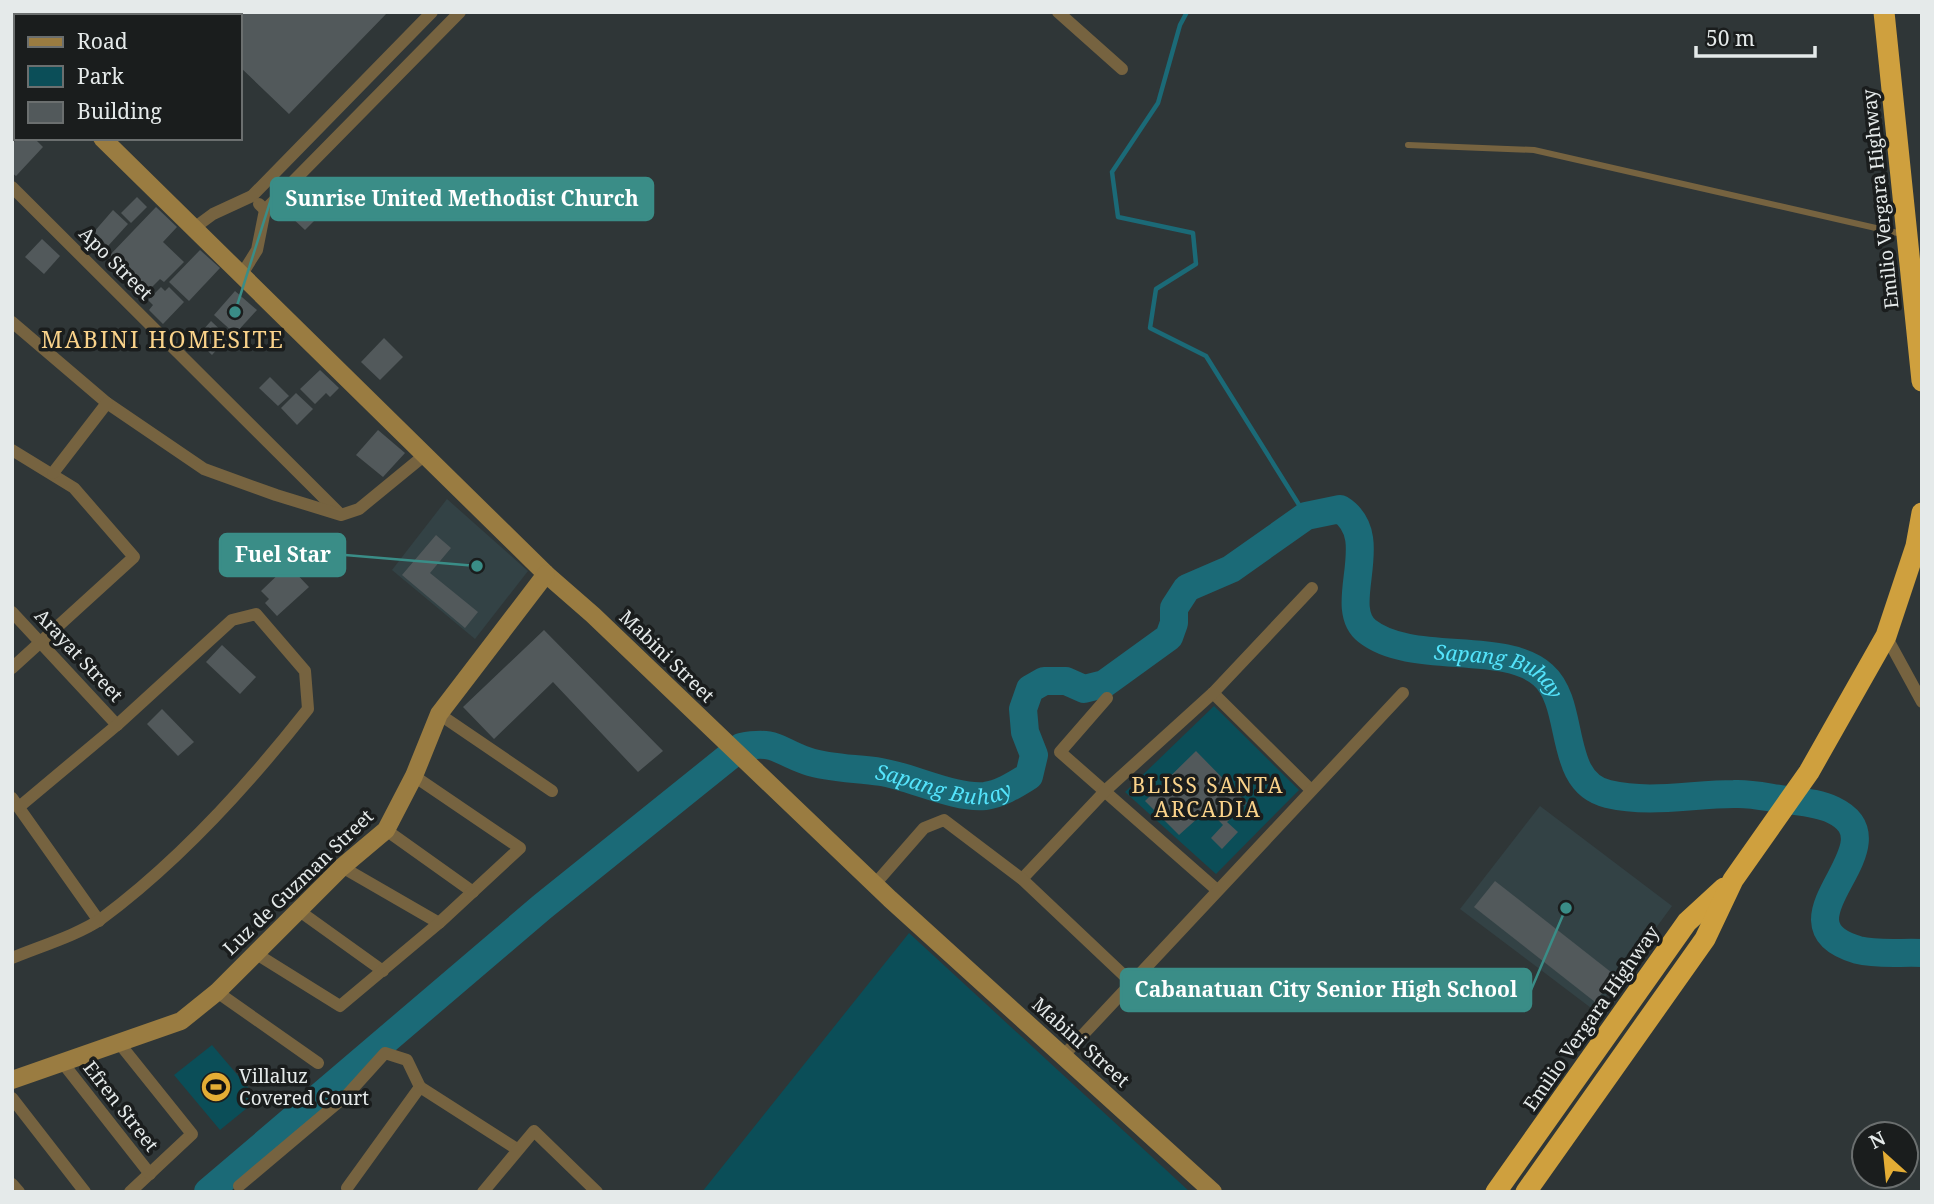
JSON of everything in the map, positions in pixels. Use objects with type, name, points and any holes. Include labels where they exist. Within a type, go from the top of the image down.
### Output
[{"type":"highway","name":"Emilio Vergara Highway","points":[[1884,12],[1922,381]]},
{"type":"highway","name":"Emilio Vergara Highway","points":[[1526,1192],[1705,939],[1733,880],[1809,772],[1886,636],[1916,546],[1922,513]]},
{"type":"highway","name":"Emilio Vergara Highway","points":[[1496,1192],[1687,922],[1733,880]]},
{"type":"main road","name":"Mabini Street","points":[[104,140],[546,574],[875,884],[1213,1192]]},
{"type":"main road","name":"Luz de Guzman Street","points":[[12,1080],[181,1021],[217,992],[342,867],[386,830],[414,776],[439,714],[546,574]]},
{"type":"street","points":[[194,228],[213,214],[252,196],[432,12]]},
{"type":"street","points":[[242,274],[257,250],[265,209],[460,12]]},
{"type":"street","points":[[1058,12],[1122,69]]},
{"type":"street","name":"Apo Street","points":[[12,187],[341,515]]},
{"type":"street","points":[[252,196],[265,209]]},
{"type":"street","points":[[12,321],[107,403],[204,469],[341,515],[359,509],[426,454]]},
{"type":"street","points":[[53,473],[107,403]]},
{"type":"street","points":[[12,450],[74,488],[134,557],[12,668]]},
{"type":"street","points":[[1022,879],[1106,790],[1213,693],[1312,587]]},
{"type":"street","name":"Arayat Street","points":[[12,612],[117,724]]},
{"type":"street","points":[[12,958],[99,921],[161,867],[257,773],[308,709],[305,671],[256,614],[232,620],[117,724],[16,802],[99,921]]},
{"type":"street","points":[[1886,636],[1922,702]]},
{"type":"street","points":[[1213,693],[1310,789]]},
{"type":"street","points":[[1064,1055],[1310,789],[1403,693]]},
{"type":"street","points":[[1108,698],[1060,752],[1217,890]]},
{"type":"street","points":[[439,714],[552,791]]},
{"type":"street","points":[[255,953],[340,1006],[439,923],[520,849],[414,776]]},
{"type":"street","points":[[875,884],[924,828],[944,820],[1022,879],[1132,983]]},
{"type":"street","points":[[386,830],[473,892]]},
{"type":"street","points":[[342,867],[439,923]]},
{"type":"street","points":[[298,910],[383,971]]},
{"type":"street","points":[[217,992],[318,1063]]},
{"type":"street","points":[[119,1043],[192,1134],[130,1192]]},
{"type":"street","points":[[239,1186],[347,1096],[386,1053],[407,1060],[420,1087],[517,1149]]},
{"type":"street","name":"Efren Street","points":[[62,1062],[150,1174]]},
{"type":"street","points":[[347,1188],[420,1087]]},
{"type":"street","points":[[12,1098],[85,1192]]},
{"type":"street","points":[[482,1192],[534,1131],[597,1192]]},
{"type":"street","points":[[12,1184],[19,1192]]},
{"type":"lane","points":[[1408,145],[1534,150],[1907,235]]},
{"type":"shaded area","points":[[447,499],[528,571],[475,639],[392,570]]},
{"type":"shaded area","points":[[1540,806],[1672,906],[1595,1011],[1460,909]]},
{"type":"green space","points":[[1214,706],[1299,790],[1216,874],[1125,792]]},
{"type":"green space","points":[[909,933],[1190,1192],[702,1192]]},
{"type":"green space","name":"Villaluz Covered Court","points":[[212,1045],[258,1099],[220,1130],[174,1075]]},
{"type":"building","points":[[68,12],[160,12],[158,14]]},
{"type":"building","points":[[183,12],[388,12],[289,114],[242,69],[242,14]]},
{"type":"building","points":[[12,104],[14,138],[12,140]]},
{"type":"building","points":[[16,140],[36,140],[43,147],[16,176],[12,173],[12,144]]},
{"type":"building","points":[[307,196],[324,211],[305,230],[289,215]]},
{"type":"building","points":[[137,197],[147,207],[131,223],[121,213]]},
{"type":"building","points":[[156,207],[177,227],[163,242],[184,262],[164,282],[160,279],[141,298],[125,282],[131,276],[110,255]]},
{"type":"building","points":[[113,210],[128,224],[108,246],[93,233]]},
{"type":"building","points":[[42,239],[60,256],[44,274],[25,257]]},
{"type":"building","points":[[200,250],[220,268],[189,301],[169,282]]},
{"type":"building","points":[[161,287],[165,291],[169,287],[184,302],[163,324],[149,310],[153,305],[148,300]]},
{"type":"building","points":[[235,291],[257,310],[235,334],[214,315]]},
{"type":"building","points":[[211,321],[228,337],[212,355],[195,339]]},
{"type":"building","points":[[384,338],[403,357],[380,380],[361,362]]},
{"type":"building","points":[[320,370],[339,388],[330,397],[326,393],[315,404],[300,389]]},
{"type":"building","points":[[270,377],[289,396],[278,406],[259,388]]},
{"type":"building","points":[[296,393],[313,409],[297,425],[281,408]]},
{"type":"building","points":[[378,430],[405,453],[383,477],[356,455]]},
{"type":"building","points":[[436,535],[451,548],[430,573],[478,612],[465,628],[402,575]]},
{"type":"building","points":[[288,565],[309,587],[277,616],[265,603],[269,599],[261,591]]},
{"type":"building","points":[[544,630],[663,751],[638,772],[553,682],[494,739],[463,707]]},
{"type":"building","points":[[222,645],[256,677],[240,694],[206,662]]},
{"type":"building","points":[[162,709],[194,742],[178,756],[147,724]]},
{"type":"building","points":[[1196,751],[1247,803],[1227,822],[1238,832],[1222,849],[1211,838],[1223,825],[1208,809],[1179,835],[1145,801]]},
{"type":"building","points":[[1495,881],[1616,976],[1595,1002],[1474,907]]},
{"type":"waterway","points":[[1187,12],[1180,25],[1158,103],[1112,172],[1118,217],[1193,233],[1196,264],[1156,289],[1150,328],[1206,356],[1306,516]]},
{"type":"waterway","name":"Sapang Buhay","points":[[208,1192],[542,907],[741,747],[770,746],[816,764],[881,772],[960,794],[985,796],[1003,791],[1029,776],[1034,755],[1025,732],[1023,709],[1030,689],[1044,681],[1066,681],[1084,689],[1104,684],[1169,637],[1174,623],[1174,608],[1187,588],[1231,569],[1306,516],[1340,509],[1353,521],[1359,536],[1356,605],[1358,620],[1367,631],[1386,642],[1408,648],[1506,658],[1526,664],[1543,675],[1553,688],[1560,705],[1574,759],[1581,775],[1592,787],[1608,794],[1640,798],[1747,794],[1811,803],[1833,810],[1851,825],[1855,843],[1828,903],[1825,922],[1833,938],[1865,952],[1922,953]]},
{"type":"place","name":"Sunrise United Methodist Church","points":[[235,312]]},
{"type":"place","name":"Fuel Star","points":[[477,566]]},
{"type":"place","name":"Cabanatuan City Senior High School","points":[[1566,908]]},
{"type":"place","name":"Villaluz Covered Court","points":[[216,1087]]},
{"type":"district","name":"MABINI HOMESITE","points":[[163,339]]},
{"type":"district","name":"BLISS SANTA ARCADIA","points":[[1208,797]]}]
